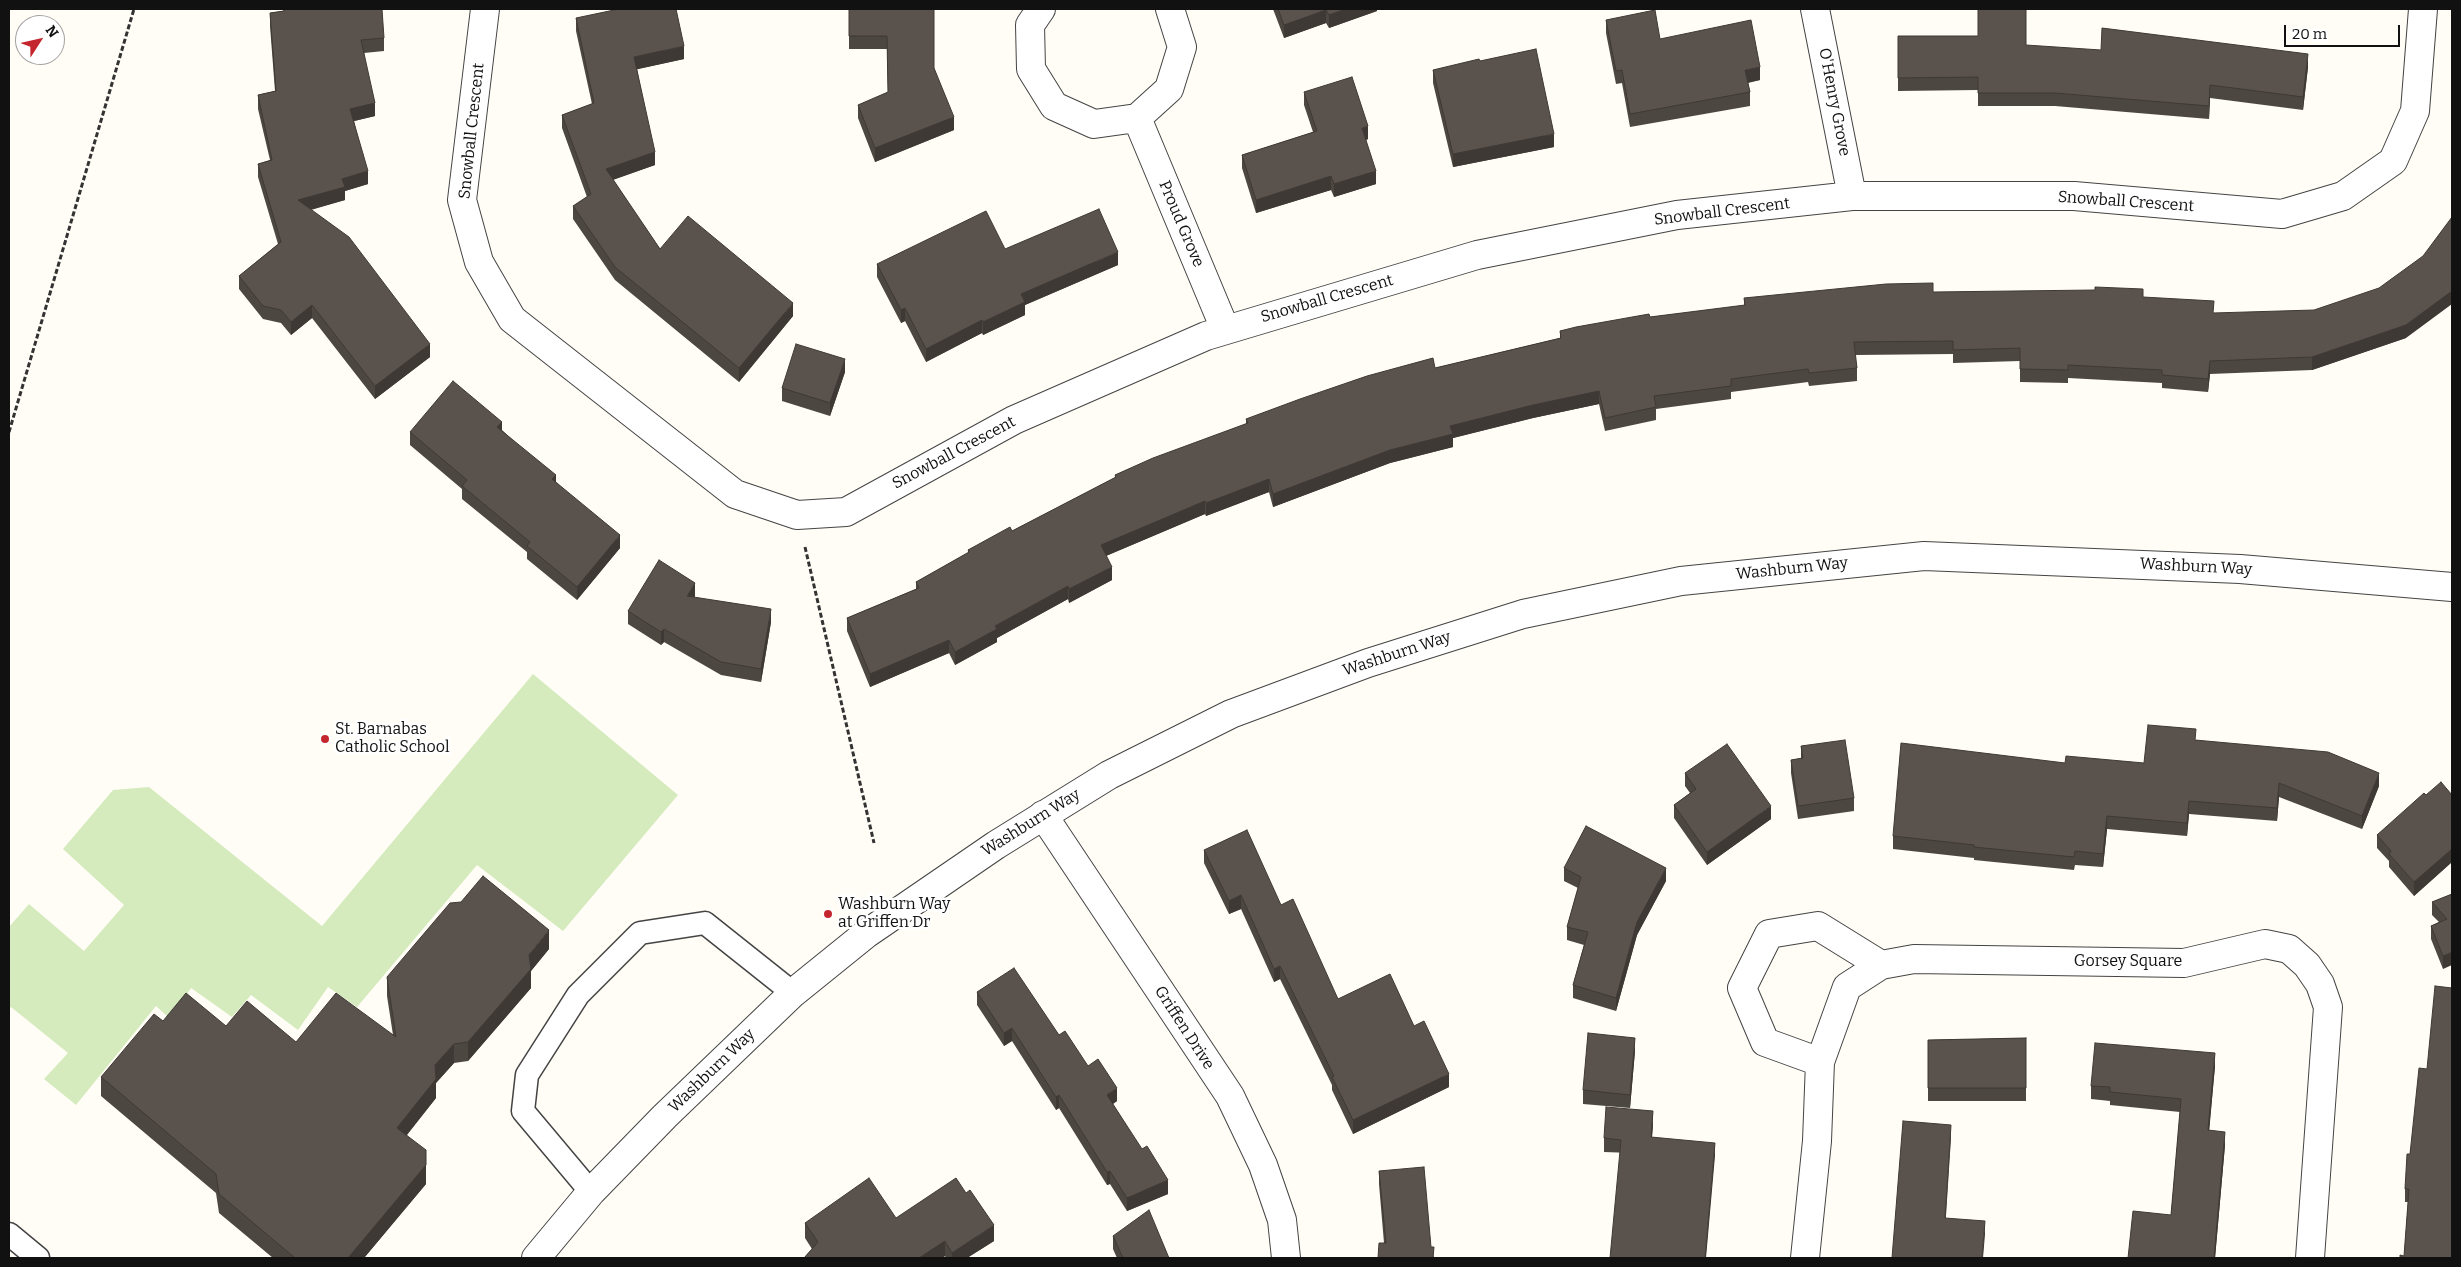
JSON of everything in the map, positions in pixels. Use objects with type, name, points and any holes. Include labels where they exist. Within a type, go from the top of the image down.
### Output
[{"type":"street","name":"Snowball Crescent","points":[[485,9],[462,200],[479,262],[512,319],[735,494],[798,515],[846,512],[1014,420],[1225,330],[1477,255],[1677,215],[1852,196],[2074,196],[2282,214],[2343,196],[2393,161],[2415,111],[2423,9]]},
{"type":"street","points":[[1041,9],[1030,25],[1030,69],[1054,106],[1094,124],[1137,118],[1170,89],[1182,47],[1170,9]]},
{"type":"street","name":"O'Henry Grove","points":[[1815,9],[1852,196]]},
{"type":"street","name":"Proud Grove","points":[[1137,118],[1225,330]]},
{"type":"street","name":"Washburn Way","points":[[536,1258],[591,1192],[665,1116],[793,993],[866,934],[1043,815],[1109,775],[1231,714],[1368,663],[1523,614],[1681,581],[1924,556],[2240,568],[2452,587]]},
{"type":"street","name":"Griffen Drive","points":[[1043,815],[1230,1096],[1266,1174],[1282,1220],[1286,1258]]},
{"type":"street","points":[[1820,1062],[1765,1042],[1742,988],[1769,934],[1818,926],[1881,965]]},
{"type":"street","name":"Gorsey Square","points":[[1805,1258],[1817,1141],[1820,1062],[1847,987],[1881,965],[1914,959],[2184,963],[2265,944],[2289,949],[2307,965],[2320,984],[2328,1007],[2310,1258]]},
{"type":"lane","points":[[591,1192],[523,1111],[527,1075],[578,995],[640,933],[705,923],[793,993]]},
{"type":"lane","points":[[9,1234],[38,1258]]},
{"type":"path","points":[[9,432],[134,9]]},
{"type":"path","points":[[798,515],[874,843]]},
{"type":"green space","points":[[533,674],[678,795],[563,931],[477,865],[357,1007],[328,987],[298,1030],[251,995],[232,1017],[191,988],[170,1019],[156,1006],[76,1105],[44,1079],[68,1053],[11,1007],[9,1009],[9,927],[29,904],[84,951],[124,905],[63,849],[113,790],[149,787],[322,926]]},
{"type":"building","points":[[283,9],[382,9],[384,38],[361,40],[375,103],[350,109],[368,171],[342,179],[345,187],[298,200],[349,237],[430,344],[375,386],[312,305],[291,322],[281,310],[263,306],[239,276],[281,242],[258,164],[272,160],[258,95],[276,91],[270,13],[284,11]]},
{"type":"building","points":[[619,9],[676,9],[684,46],[634,57],[655,152],[606,169],[660,249],[688,216],[793,303],[739,368],[615,267],[573,206],[591,194],[562,115],[594,103],[576,18]]},
{"type":"building","points":[[849,9],[934,9],[934,68],[954,117],[875,148],[858,105],[888,92],[887,36],[849,36]]},
{"type":"building","points":[[1278,9],[1346,9],[1329,15],[1326,10],[1284,25]]},
{"type":"building","points":[[1978,9],[2026,9],[2026,45],[2101,50],[2102,28],[2308,54],[2303,97],[2210,85],[2209,106],[2055,93],[1978,93],[1978,77],[1898,78],[1898,36],[1978,36]]},
{"type":"building","points":[[1655,10],[1660,39],[1751,20],[1760,67],[1745,70],[1750,92],[1630,114],[1622,70],[1616,71],[1606,20]]},
{"type":"building","points":[[1536,49],[1554,134],[1453,154],[1433,70],[1479,59],[1480,61]]},
{"type":"building","points":[[1352,77],[1368,126],[1362,128],[1376,171],[1334,184],[1331,176],[1256,200],[1242,155],[1317,131],[1304,92]]},
{"type":"building","points":[[1099,209],[1118,252],[1021,294],[1025,302],[983,322],[982,320],[926,349],[905,308],[901,310],[877,264],[986,211],[1005,249]]},
{"type":"building","points":[[2452,217],[2452,291],[2406,325],[2312,357],[2210,361],[2208,379],[2162,375],[2162,370],[2068,365],[2068,370],[2020,369],[2020,348],[1953,350],[1953,341],[1854,342],[1857,368],[1809,373],[1808,369],[1731,379],[1731,386],[1654,396],[1656,407],[1605,418],[1599,391],[1450,426],[1453,434],[1390,450],[1273,494],[1269,479],[1206,503],[1205,501],[1101,545],[1112,567],[1069,589],[1068,586],[995,626],[997,629],[955,652],[949,640],[870,674],[847,618],[919,588],[916,582],[969,552],[968,550],[1010,527],[1012,531],[1116,477],[1115,475],[1153,458],[1248,423],[1246,419],[1300,399],[1367,376],[1433,358],[1435,368],[1561,338],[1560,331],[1576,327],[1649,314],[1650,317],[1745,305],[1744,298],[1886,284],[1933,283],[1933,292],[2095,290],[2095,287],[2143,289],[2143,297],[2214,301],[2213,313],[2314,310],[2379,288],[2423,256]]},
{"type":"building","points":[[796,344],[845,359],[830,403],[782,388]]},
{"type":"building","points":[[453,381],[502,422],[497,427],[556,475],[552,479],[620,535],[577,587],[527,546],[530,542],[462,486],[467,480],[410,432]]},
{"type":"building","points":[[659,560],[695,583],[687,596],[771,609],[761,669],[721,662],[664,629],[661,632],[628,611]]},
{"type":"building","points":[[2148,725],[2196,729],[2195,740],[2328,752],[2379,773],[2362,816],[2279,783],[2277,808],[2189,801],[2187,823],[2107,816],[2103,854],[2075,851],[2074,857],[1974,847],[1974,845],[1893,836],[1901,743],[2065,763],[2066,756],[2144,763]]},
{"type":"building","points":[[1845,740],[1854,798],[1798,806],[1791,760],[1803,758],[1801,746]]},
{"type":"building","points":[[1727,744],[1771,806],[1707,852],[1674,805],[1696,789],[1685,773]]},
{"type":"building","points":[[2441,782],[2452,795],[2452,849],[2414,882],[2389,854],[2391,851],[2377,835],[2424,793],[2426,795]]},
{"type":"building","points":[[1586,826],[1666,868],[1637,922],[1616,998],[1573,985],[1588,932],[1567,927],[1581,877],[1564,868]]},
{"type":"building","points":[[1247,830],[1281,905],[1293,899],[1338,999],[1390,974],[1414,1026],[1424,1021],[1449,1074],[1353,1120],[1332,1077],[1334,1076],[1280,966],[1274,969],[1241,895],[1229,901],[1204,850]]},
{"type":"building","points":[[483,876],[549,930],[529,955],[531,969],[468,1042],[454,1044],[435,1065],[436,1079],[397,1128],[426,1150],[426,1165],[348,1258],[295,1258],[219,1194],[216,1174],[101,1077],[154,1014],[163,1021],[186,993],[226,1026],[247,1001],[296,1042],[336,993],[396,1037],[387,977],[450,903],[461,902]]},
{"type":"building","points":[[2452,894],[2452,952],[2443,956],[2431,926],[2447,919],[2432,902]]},
{"type":"building","points":[[1014,968],[1059,1035],[1065,1031],[1088,1066],[1098,1059],[1117,1088],[1107,1095],[1142,1149],[1147,1146],[1168,1180],[1127,1198],[1110,1171],[1107,1172],[1059,1095],[1056,1097],[1012,1028],[1004,1033],[977,992]]},
{"type":"building","points":[[2435,986],[2452,988],[2452,1258],[2400,1258],[2400,1255],[2404,1256],[2409,1189],[2405,1189],[2407,1154],[2410,1154],[2419,1068],[2427,1069]]},
{"type":"building","points":[[1588,1033],[1635,1038],[1630,1095],[1583,1090]]},
{"type":"building","points":[[2026,1038],[2026,1088],[1928,1088],[1928,1040]]},
{"type":"building","points":[[2095,1043],[2215,1053],[2208,1130],[2225,1132],[2214,1258],[2128,1258],[2133,1211],[2171,1215],[2181,1099],[2110,1092],[2110,1087],[2091,1086]]},
{"type":"building","points":[[1606,1107],[1653,1111],[1651,1137],[1715,1143],[1705,1258],[1610,1258],[1621,1140],[1604,1138]]},
{"type":"building","points":[[1903,1121],[1951,1125],[1945,1218],[1985,1221],[1982,1258],[1892,1258]]},
{"type":"building","points":[[1424,1167],[1431,1247],[1434,1247],[1433,1258],[1378,1258],[1379,1243],[1386,1243],[1379,1171]]},
{"type":"building","points":[[869,1178],[896,1218],[956,1178],[966,1193],[970,1190],[994,1225],[952,1253],[945,1241],[919,1258],[804,1258],[818,1242],[805,1223]]},
{"type":"building","points":[[1149,1210],[1169,1258],[1123,1258],[1113,1236]]},
{"type":"place","name":"St. Barnabas Catholic School","points":[[325,739]]},
{"type":"place","name":"Washburn Way at Griffen Dr","points":[[828,914]]}]
